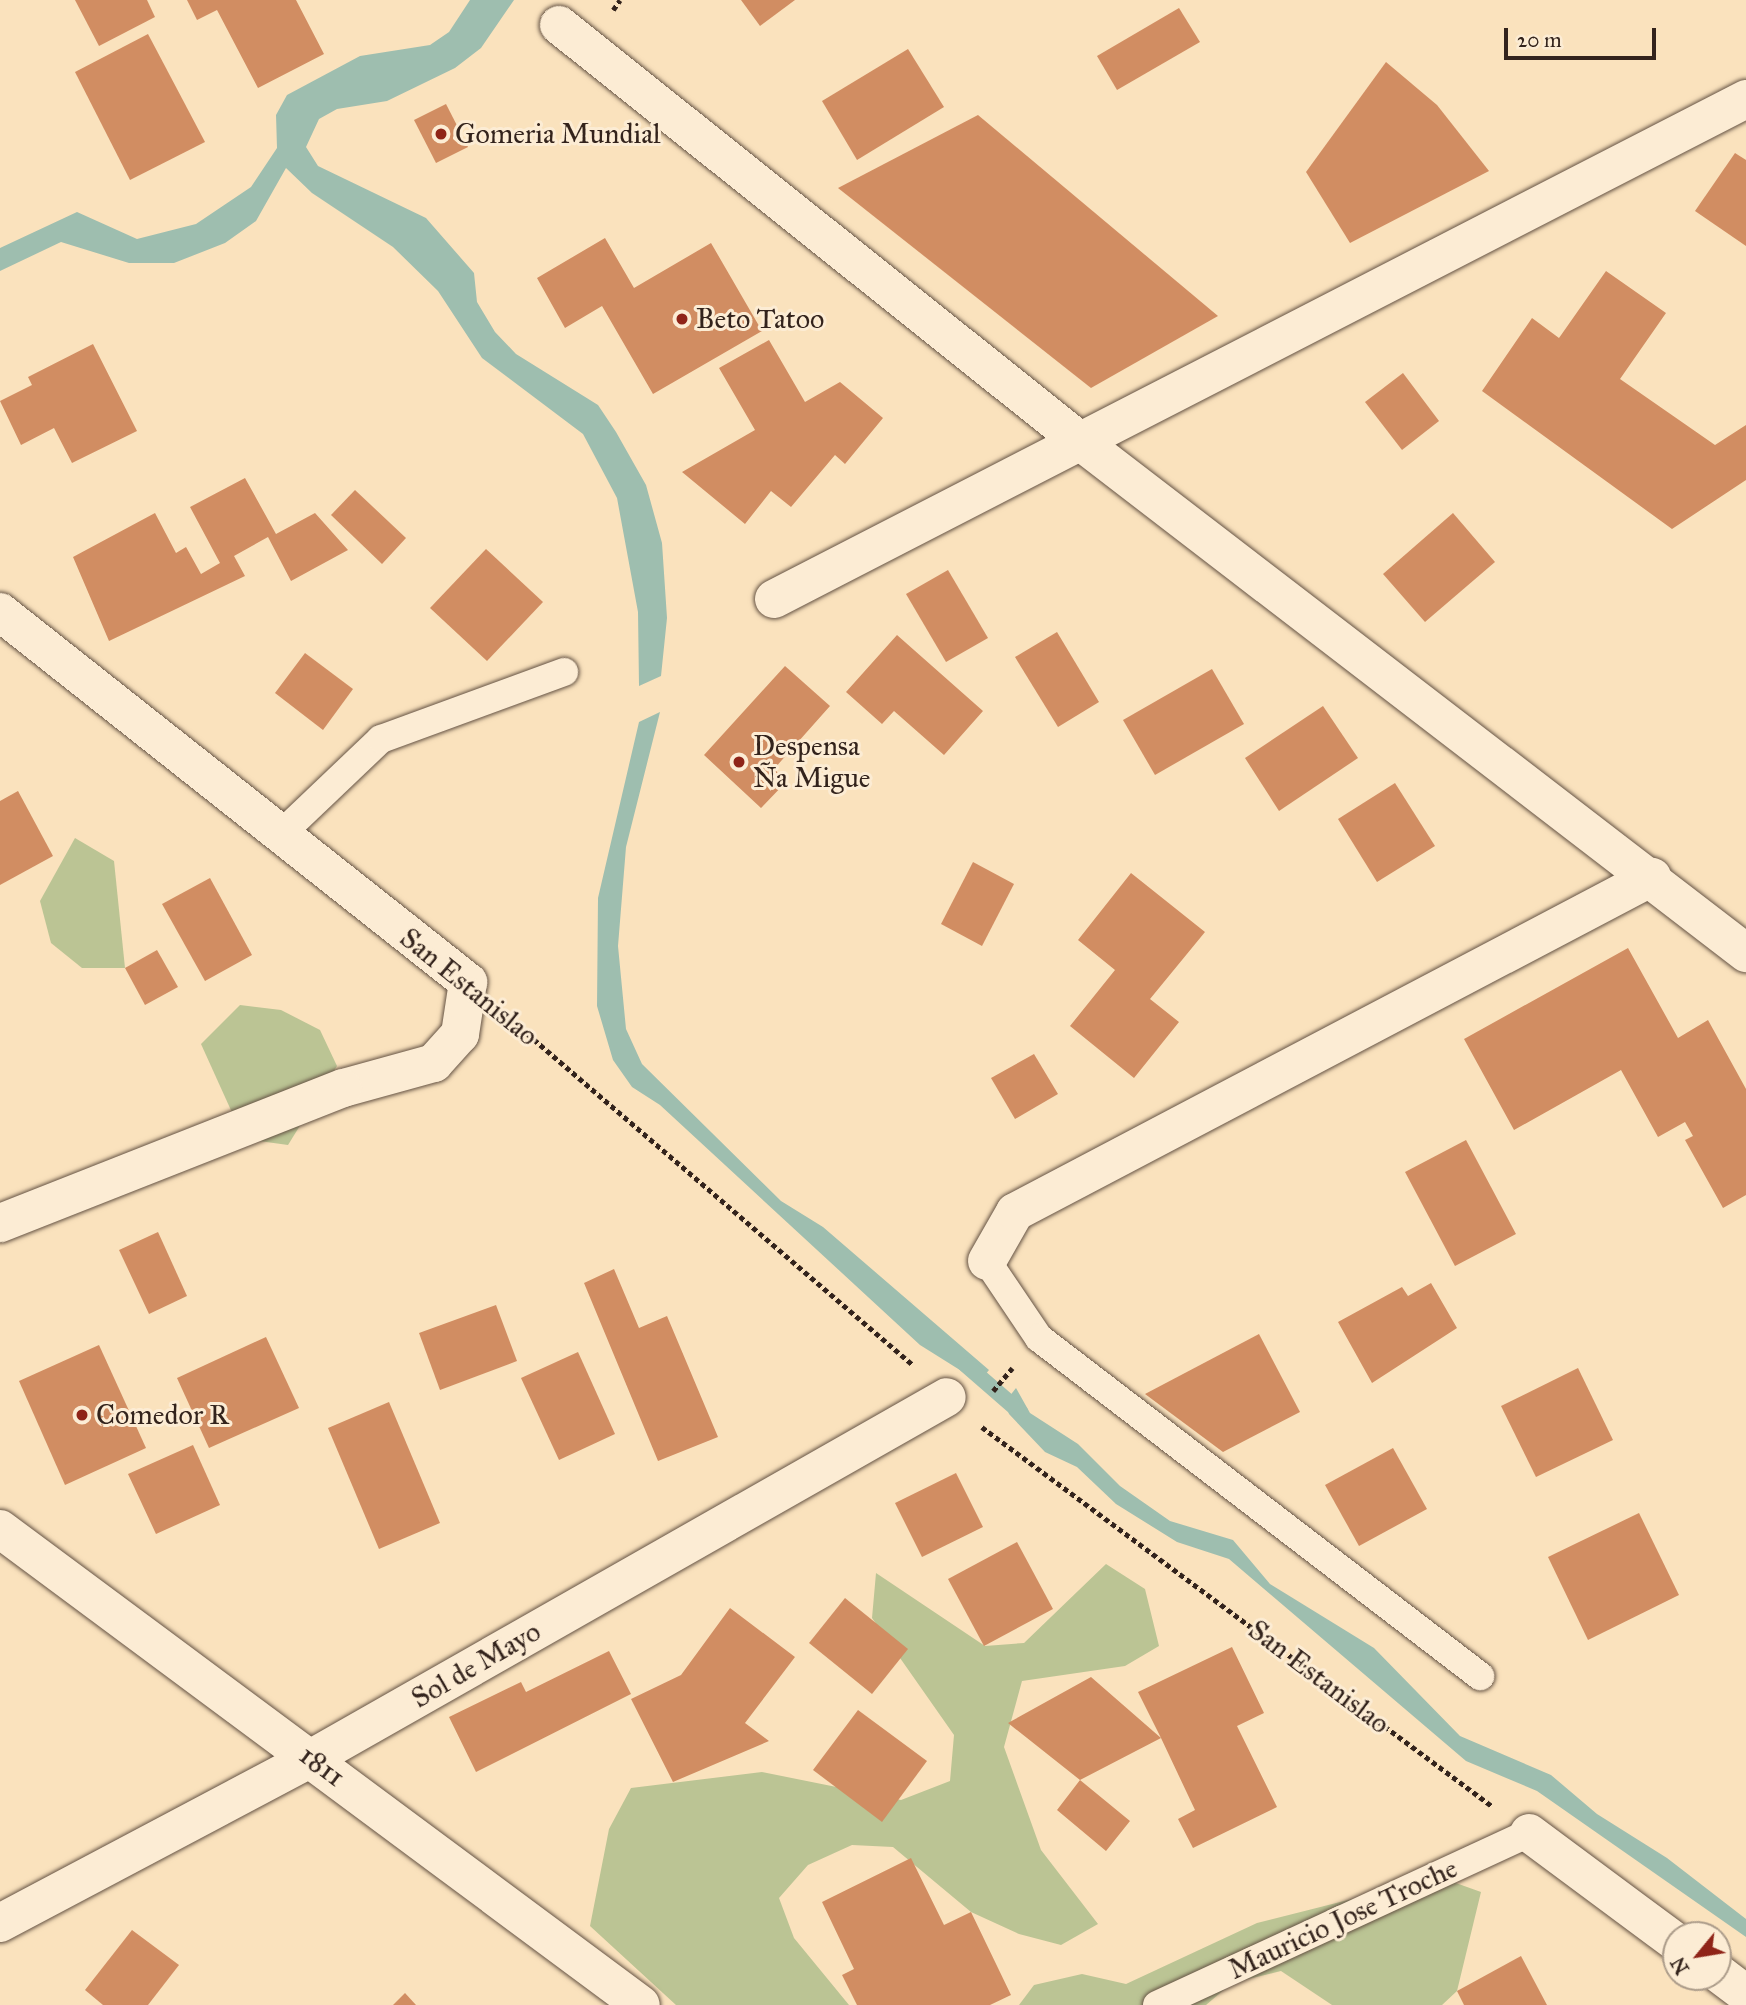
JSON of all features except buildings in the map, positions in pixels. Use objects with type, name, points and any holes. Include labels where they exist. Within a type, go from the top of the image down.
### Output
[{"type":"street","points":[[559,25],[1085,445],[1652,877],[1746,953]]},
{"type":"street","points":[[774,599],[1085,445],[1746,99]]},
{"type":"street","name":"San Estanislao","points":[[0,612],[278,836],[468,982]]},
{"type":"street","points":[[987,1261],[1015,1212],[1652,877]]},
{"type":"street","points":[[0,1223],[343,1088],[434,1063],[460,1034],[468,982]]},
{"type":"street","name":"Sol de Mayo","points":[[0,1923],[312,1758],[948,1397]]},
{"type":"street","name":"1811","points":[[0,1529],[642,2005]]},
{"type":"street","points":[[1529,1833],[1662,1932]]},
{"type":"lane","points":[[278,836],[381,739],[564,672]]},
{"type":"lane","points":[[987,1261],[1039,1338],[1480,1676]]},
{"type":"lane","name":"Mauricio Jose Troche","points":[[1157,2005],[1529,1833]]},
{"type":"path","name":"San Estanislao","points":[[468,982],[948,1397],[1529,1833]]},
{"type":"path","points":[[986,1398],[1039,1338]]},
{"type":"green space","points":[[75,838],[114,861],[125,968],[82,968],[51,943],[40,901]]},
{"type":"green space","points":[[240,1005],[281,1010],[320,1030],[337,1066],[288,1145],[244,1139],[201,1044]]},
{"type":"green space","points":[[1106,1564],[1145,1589],[1159,1646],[1125,1666],[1022,1681],[1004,1747],[1041,1850],[1098,1924],[1061,1945],[1019,1934],[971,1912],[893,1847],[852,1845],[808,1865],[779,1898],[794,1938],[849,2005],[676,2005],[590,1926],[609,1829],[631,1788],[762,1772],[901,1800],[950,1781],[954,1735],[872,1618],[876,1573],[985,1646],[1024,1643]]},
{"type":"green space","points":[[1439,1877],[1481,1892],[1457,1991],[1442,2005],[1332,2005],[1281,1971],[1232,1983],[1206,2005],[1019,2005],[1034,1985],[1082,1974],[1126,1984],[1257,1923]]},
{"type":"shaded area","points":[[470,0],[514,0],[481,48],[455,68],[387,101],[337,109],[319,119],[306,147],[318,166],[426,218],[474,273],[477,302],[495,332],[516,354],[598,405],[616,432],[646,485],[662,543],[667,618],[661,676],[639,686],[638,612],[617,498],[583,434],[482,358],[438,291],[393,247],[312,193],[286,168],[256,221],[225,243],[174,263],[129,263],[61,242],[0,271],[0,248],[77,212],[137,239],[196,224],[251,187],[277,148],[276,115],[287,95],[360,56],[430,45],[449,32]]},
{"type":"shaded area","points":[[660,712],[626,847],[618,946],[626,1029],[642,1064],[781,1201],[823,1227],[989,1370],[979,1382],[920,1345],[660,1105],[632,1087],[613,1060],[597,1006],[598,898],[639,722]]},
{"type":"shaded area","points":[[1016,1388],[1030,1413],[1078,1444],[1120,1486],[1170,1521],[1233,1540],[1270,1584],[1374,1648],[1460,1736],[1551,1775],[1597,1814],[1667,1858],[1746,1919],[1746,1937],[1732,1927],[1732,1921],[1723,1921],[1537,1791],[1466,1761],[1229,1559],[1177,1542],[1116,1504],[1077,1467],[1045,1452],[1009,1414],[1005,1402]]},
{"type":"waterway","points":[[966,1365],[1020,1412]]},
{"type":"place","name":"Gomeria Mundial","points":[[441,134]]},
{"type":"place","name":"Beto Tatoo","points":[[682,319]]},
{"type":"place","name":"Despensa Ña Migue","points":[[739,762]]},
{"type":"place","name":"Comedor R","points":[[82,1415]]}]
